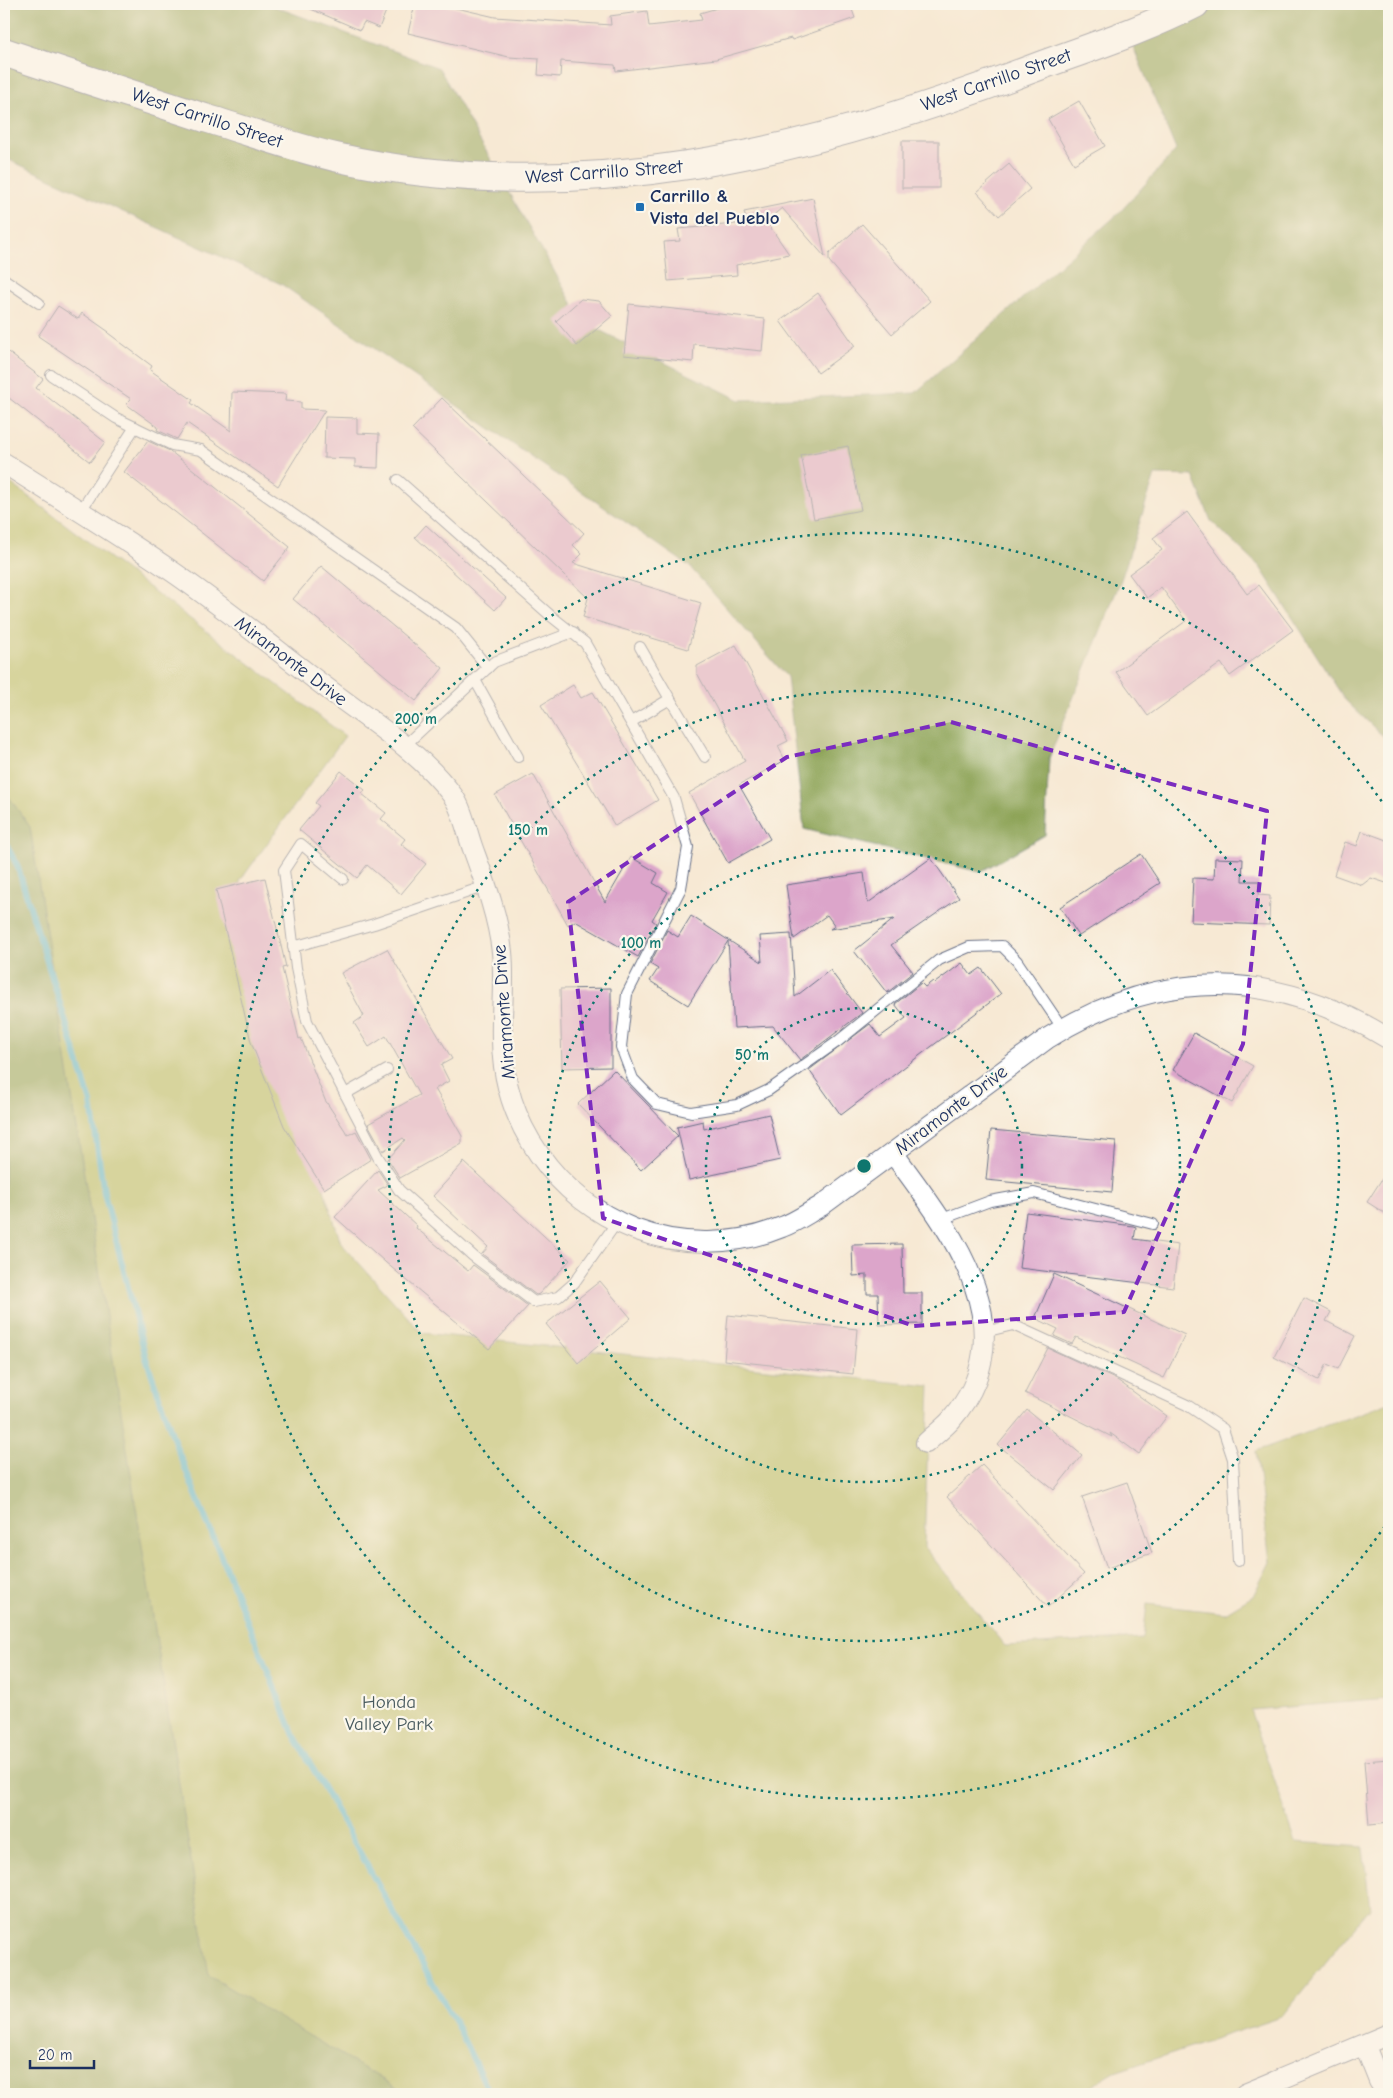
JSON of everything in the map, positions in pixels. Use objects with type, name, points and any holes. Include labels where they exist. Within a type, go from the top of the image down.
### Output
[{"type":"main road","name":"West Carrillo Street","points":[[4,52],[258,135],[335,157],[455,175],[524,178],[600,176],[686,167],[744,156],[856,127],[981,88],[1195,4]]},
{"type":"street","name":"Miramonte Drive","points":[[4,463],[173,572],[403,746],[414,755],[454,798],[493,906],[502,949],[504,982],[502,1040],[504,1068],[510,1096],[520,1122],[533,1147],[550,1170],[585,1202],[617,1222],[644,1232],[672,1239],[728,1241],[757,1236],[784,1227],[821,1206],[1063,1028],[1112,1004],[1142,995],[1182,987],[1224,985],[1255,987],[1296,995],[1325,1005],[1354,1018],[1389,1039]]},
{"type":"street","points":[[893,1153],[942,1219],[957,1244],[973,1282],[984,1332],[981,1360],[972,1388],[951,1420],[926,1443]]},
{"type":"street","points":[[1245,2094],[1365,2046],[1389,2034]]},
{"type":"street","points":[[1365,2046],[1379,2082],[1388,2094]]},
{"type":"lane","points":[[4,279],[39,303]]},
{"type":"lane","points":[[52,375],[116,418],[172,445],[201,450],[456,628],[488,668]]},
{"type":"lane","points":[[80,512],[135,427]]},
{"type":"lane","points":[[398,480],[551,616],[585,643],[674,798],[688,847],[681,888],[627,994],[621,1047],[633,1079],[657,1104],[691,1112],[736,1106],[769,1090],[837,1042],[939,960],[969,947],[1002,946],[1017,961],[1063,1028]]},
{"type":"lane","points":[[403,746],[494,662],[573,632]]},
{"type":"lane","points":[[640,647],[705,757]]},
{"type":"lane","points":[[475,680],[518,757]]},
{"type":"lane","points":[[631,722],[670,699]]},
{"type":"lane","points":[[343,880],[301,844],[284,870],[293,946],[307,1021],[378,1157],[399,1190],[473,1256],[534,1302],[558,1297],[574,1283],[617,1222]]},
{"type":"lane","points":[[293,946],[374,924],[486,886]]},
{"type":"lane","points":[[345,1094],[387,1070]]},
{"type":"lane","points":[[942,1219],[990,1201],[1034,1193],[1153,1224]]},
{"type":"lane","points":[[984,1332],[1013,1325],[1187,1405],[1223,1429],[1233,1458],[1238,1562]]},
{"type":"highlighted area","points":[[951,722],[1267,811],[1243,1044],[1124,1312],[914,1326],[603,1218],[568,902],[787,757]]},
{"type":"green space","points":[[4,4],[268,4],[439,68],[583,322],[740,400],[915,393],[1119,213],[1176,150],[1127,32],[1191,4],[1389,4],[1389,742],[1345,700],[1260,567],[1211,521],[1193,476],[1155,475],[1121,580],[1049,758],[1045,835],[980,872],[804,829],[787,677],[689,566],[281,284],[7,159],[4,143]]},
{"type":"green space","name":"Honda Valley Park","points":[[4,478],[345,736],[240,881],[237,918],[341,1243],[422,1333],[930,1386],[924,1547],[1005,1646],[1143,1638],[1147,1604],[1225,1613],[1253,1596],[1270,1562],[1256,1451],[1389,1403],[1389,1699],[1250,1710],[1296,1842],[1363,1847],[1370,1908],[1281,2017],[1115,2072],[1078,2094],[4,2094]]},
{"type":"green space","points":[[4,790],[30,827],[209,1976],[407,2094],[4,2094]]},
{"type":"building","points":[[299,4],[389,4],[379,28],[364,22],[360,30]]},
{"type":"building","points":[[415,4],[439,4],[495,17],[611,25],[610,16],[647,11],[649,26],[702,20],[700,13],[731,4],[850,4],[855,18],[792,40],[791,38],[716,59],[616,71],[615,65],[561,61],[560,77],[538,75],[539,59],[509,57],[408,33]]},
{"type":"building","points":[[1079,101],[1105,146],[1074,164],[1048,119]]},
{"type":"building","points":[[902,141],[939,141],[939,188],[902,188]]},
{"type":"building","points":[[1009,164],[1030,189],[999,216],[977,192]]},
{"type":"building","points":[[813,198],[825,257],[782,208],[766,221],[789,254],[736,265],[737,275],[668,281],[664,242],[680,241],[678,229],[747,223],[744,212]]},
{"type":"building","points":[[862,224],[930,301],[892,334],[829,261],[829,254]]},
{"type":"building","points":[[818,293],[855,346],[818,373],[780,321]]},
{"type":"building","points":[[581,299],[599,301],[612,316],[577,346],[556,321]]},
{"type":"building","points":[[629,304],[765,319],[762,351],[694,344],[693,362],[624,355]]},
{"type":"building","points":[[58,306],[78,319],[82,313],[109,332],[152,366],[150,370],[193,400],[191,403],[231,431],[232,392],[286,394],[285,401],[301,402],[301,409],[325,410],[278,486],[187,423],[177,439],[157,430],[158,427],[126,404],[131,399],[38,336]]},
{"type":"building","points":[[4,349],[43,379],[36,388],[105,442],[90,462],[4,394]]},
{"type":"building","points":[[442,398],[584,533],[573,545],[582,554],[573,563],[701,603],[688,649],[583,617],[588,598],[412,429]]},
{"type":"building","points":[[325,417],[357,418],[357,433],[379,434],[378,468],[355,467],[355,459],[324,458]]},
{"type":"building","points":[[148,441],[170,451],[290,547],[263,581],[124,472]]},
{"type":"building","points":[[848,446],[861,510],[814,519],[801,455]]},
{"type":"building","points":[[1187,512],[1247,594],[1259,585],[1293,630],[1230,676],[1221,663],[1148,716],[1116,672],[1186,621],[1161,587],[1147,598],[1129,574],[1162,550],[1153,538]]},
{"type":"building","points":[[426,525],[506,598],[495,610],[415,537]]},
{"type":"building","points":[[321,566],[443,668],[416,701],[293,599]]},
{"type":"building","points":[[736,645],[788,741],[778,746],[785,760],[739,785],[770,839],[728,863],[689,793],[745,761],[697,673],[697,666]]},
{"type":"building","points":[[573,685],[581,698],[593,692],[658,800],[615,826],[541,705]]},
{"type":"building","points":[[341,771],[365,790],[362,794],[386,813],[381,819],[405,839],[401,844],[426,864],[401,894],[367,865],[357,878],[299,830],[319,806],[315,803]]},
{"type":"building","points":[[533,774],[605,902],[631,857],[658,873],[653,883],[668,892],[652,920],[656,923],[638,957],[575,921],[568,925],[495,795]]},
{"type":"building","points":[[1362,831],[1389,841],[1389,884],[1371,878],[1362,885],[1334,875],[1345,842],[1357,846]]},
{"type":"building","points":[[1141,854],[1160,883],[1079,936],[1060,907]]},
{"type":"building","points":[[931,858],[959,898],[891,945],[913,972],[887,993],[854,951],[894,919],[830,929],[835,926],[827,915],[794,939],[786,885],[864,873],[868,903]]},
{"type":"building","points":[[1215,858],[1243,859],[1242,881],[1259,881],[1259,895],[1270,896],[1269,925],[1191,922],[1193,878],[1214,879]]},
{"type":"building","points":[[265,878],[286,967],[282,968],[299,1039],[301,1038],[325,1100],[348,1135],[356,1131],[371,1159],[324,1189],[284,1126],[251,1042],[216,890]]},
{"type":"building","points":[[691,916],[762,962],[760,936],[791,934],[795,997],[830,970],[862,1013],[800,1060],[773,1026],[734,1028],[728,941],[688,1005],[650,981],[658,969],[650,964],[667,930],[678,937]]},
{"type":"building","points":[[387,949],[452,1059],[441,1065],[449,1081],[435,1089],[462,1136],[462,1143],[400,1178],[388,1159],[405,1140],[403,1138],[383,1151],[368,1124],[419,1095],[386,1036],[369,1047],[354,1023],[364,1016],[341,973]]},
{"type":"building","points":[[962,963],[971,975],[981,968],[1001,994],[841,1115],[809,1070],[870,1024],[880,1037],[906,1018],[895,1004],[921,983],[925,987],[933,981],[935,983]]},
{"type":"building","points":[[611,988],[611,1067],[562,1068],[560,989]]},
{"type":"building","points":[[1194,1033],[1253,1066],[1232,1103],[1173,1070]]},
{"type":"building","points":[[614,1070],[678,1136],[641,1170],[578,1104]]},
{"type":"building","points":[[769,1114],[780,1160],[689,1180],[677,1127],[703,1121],[704,1129]]},
{"type":"building","points":[[991,1130],[1116,1141],[1112,1192],[986,1180]]},
{"type":"building","points":[[464,1162],[570,1260],[539,1294],[536,1295],[482,1254],[488,1247],[433,1196]]},
{"type":"building","points":[[1389,1168],[1389,1216],[1367,1202]]},
{"type":"building","points":[[378,1170],[388,1185],[378,1190],[417,1226],[416,1228],[468,1271],[473,1265],[528,1306],[489,1349],[385,1262],[335,1217]]},
{"type":"building","points":[[1026,1212],[1133,1226],[1136,1227],[1134,1239],[1178,1245],[1173,1287],[1019,1268]]},
{"type":"building","points":[[902,1244],[903,1293],[922,1293],[922,1324],[879,1325],[878,1294],[867,1294],[867,1275],[853,1276],[852,1245]]},
{"type":"building","points":[[1054,1274],[1185,1335],[1164,1378],[1076,1337],[1072,1344],[1054,1336],[1058,1329],[1035,1318]]},
{"type":"building","points":[[600,1281],[631,1318],[578,1363],[546,1324]]},
{"type":"building","points":[[1304,1298],[1331,1312],[1326,1321],[1355,1336],[1338,1369],[1327,1364],[1319,1380],[1274,1357]]},
{"type":"building","points":[[728,1315],[857,1329],[853,1374],[724,1360]]},
{"type":"building","points":[[1048,1348],[1117,1380],[1167,1416],[1139,1454],[1110,1433],[1112,1437],[1025,1393]]},
{"type":"building","points":[[1027,1410],[1082,1455],[1054,1490],[998,1445]]},
{"type":"building","points":[[982,1465],[1084,1574],[1048,1607],[947,1497]]},
{"type":"building","points":[[1127,1482],[1152,1553],[1107,1568],[1082,1497]]},
{"type":"building","points":[[1389,1759],[1389,1823],[1369,1825],[1364,1761]]},
{"type":"waterway","points":[[4,841],[17,865],[91,1103],[104,1193],[146,1358],[176,1446],[293,1733],[457,2026],[490,2094]]},
{"type":"place","name":"Carrillo & Vista del Pueblo","points":[[640,207]]}]
